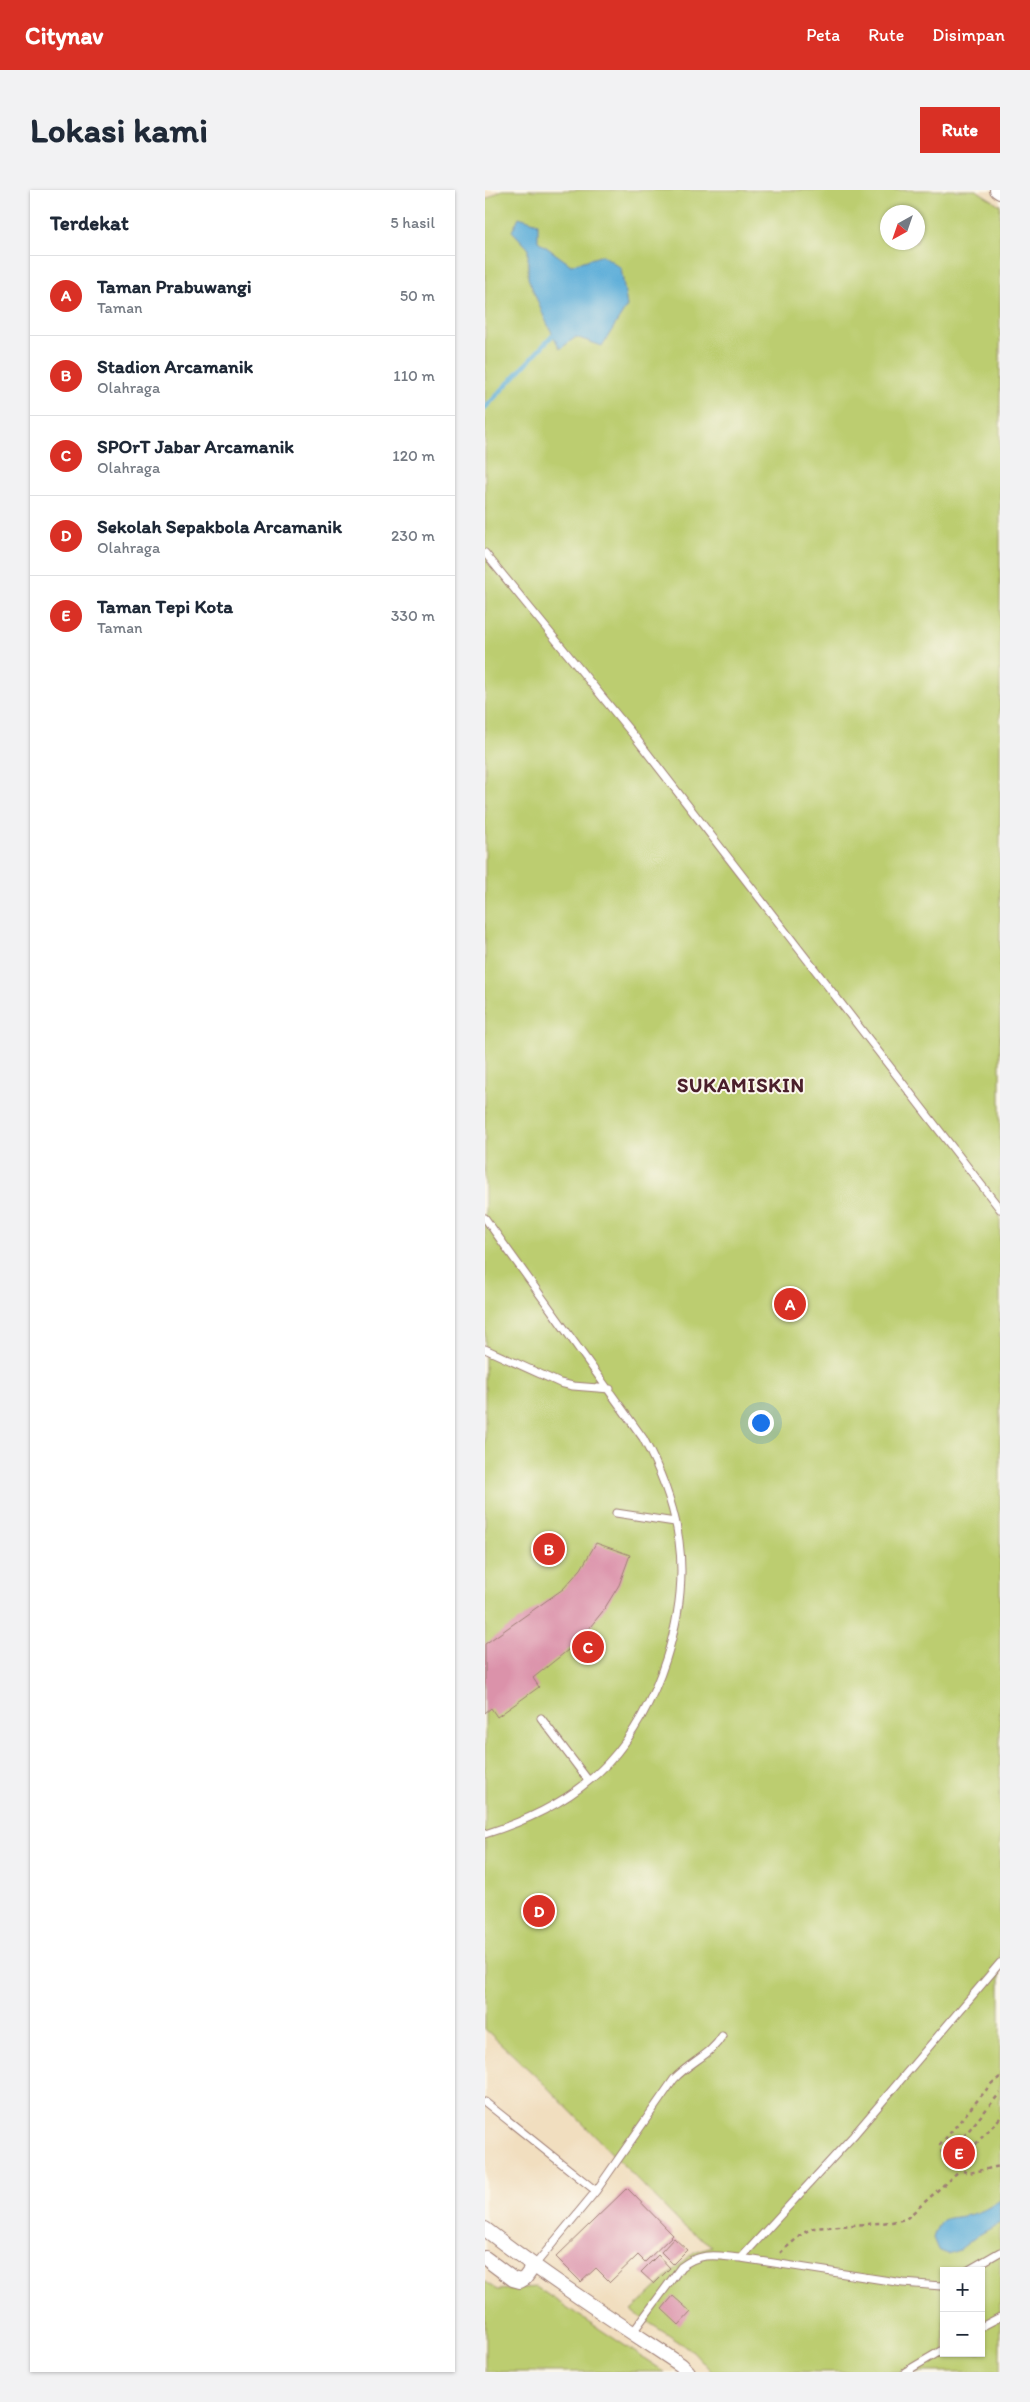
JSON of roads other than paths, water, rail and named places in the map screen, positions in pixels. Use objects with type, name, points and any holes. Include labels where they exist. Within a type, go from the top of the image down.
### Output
[{"type":"street","points":[[485,2230],[533,2267],[633,2332],[681,2365],[688,2372]]},
{"type":"street","points":[[485,2258],[520,2282],[533,2267]]},
{"type":"lane","points":[[485,553],[635,737],[1000,1209]]},
{"type":"lane","points":[[485,1218],[488,1225],[610,1389],[643,1438],[661,1472],[675,1522],[681,1569],[669,1650],[652,1695],[627,1741],[607,1764],[558,1802],[531,1818],[485,1834]]},
{"type":"lane","points":[[485,1349],[560,1383],[610,1389]]},
{"type":"lane","points":[[616,1514],[675,1522]]},
{"type":"lane","points":[[541,1718],[588,1780]]},
{"type":"lane","points":[[741,2258],[853,2136],[1000,1963]]},
{"type":"lane","points":[[533,2267],[596,2191],[674,2079],[686,2066],[714,2049],[722,2036]]},
{"type":"lane","points":[[485,2102],[596,2191]]},
{"type":"lane","points":[[974,2267],[1000,2252]]},
{"type":"lane","points":[[633,2332],[681,2267],[703,2255],[741,2258],[903,2283],[940,2286]]},
{"type":"lane","points":[[985,2325],[1000,2317]]},
{"type":"lane","points":[[905,2372],[940,2351]]},
{"type":"water","points":[[519,217],[538,223],[538,241],[571,265],[603,255],[621,268],[627,306],[602,346],[576,337],[560,349],[528,278],[528,248],[512,231]]},
{"type":"water","points":[[1000,2200],[1000,2223],[977,2236],[959,2250],[948,2254],[938,2250],[933,2238],[942,2221],[977,2213]]},
{"type":"waterway","points":[[485,408],[553,335]]},
{"type":"place","name":"Taman Prabuwangi","points":[[790,1304]]},
{"type":"place","name":"Stadion Arcamanik","points":[[549,1549]]},
{"type":"place","name":"SPOrT Jabar Arcamanik","points":[[588,1647]]},
{"type":"place","name":"Sekolah Sepakbola Arcamanik","points":[[539,1911]]},
{"type":"place","name":"Taman Tepi Kota","points":[[959,2153]]},
{"type":"district","name":"SUKAMISKIN","points":[[741,1085]]}]
